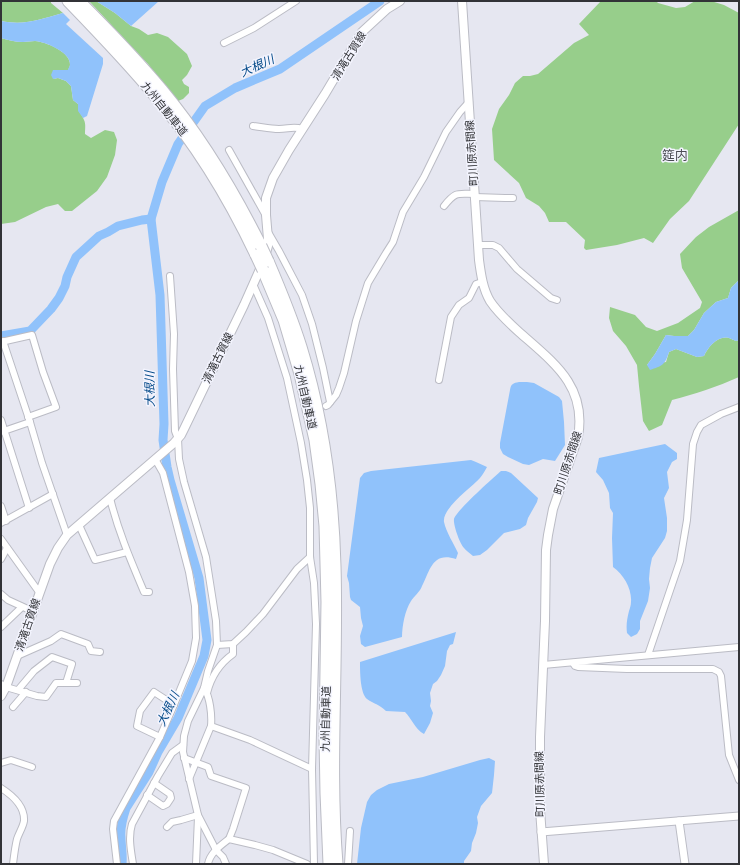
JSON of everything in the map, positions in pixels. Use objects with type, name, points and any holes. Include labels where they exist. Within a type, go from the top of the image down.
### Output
[{"type":"highway","name":"九州自動車道","points":[[68,1],[157,97],[176,114]]},
{"type":"highway","name":"九州自動車道","points":[[80,1],[121,43],[162,90],[176,114],[196,142],[233,209],[259,250],[266,266],[284,320],[300,374],[315,440],[325,526],[327,602],[325,738],[329,864]]},
{"type":"highway","name":"九州自動車道","points":[[266,266],[281,290],[306,365],[323,436],[329,480],[335,565],[334,784],[336,849],[338,864]]},
{"type":"main road","name":"清滝古賀線","points":[[1,696],[3,685],[17,656],[50,564],[62,541],[79,524],[176,441],[184,429],[264,260],[268,246],[266,198],[273,178],[362,32],[387,9],[400,1]]},
{"type":"main road","name":"町川原赤間線","points":[[462,1],[479,260],[482,282],[490,300],[501,315],[513,328],[556,366],[567,379],[576,395],[579,413],[578,438],[556,497],[550,521],[546,550],[546,621],[539,775],[541,832],[544,864]]},
{"type":"street","points":[[224,43],[254,28],[296,1]]},
{"type":"street","points":[[268,232],[280,251],[302,295],[312,324],[321,361],[328,404],[336,394],[344,373],[356,321],[368,283],[392,242],[403,212],[424,177],[446,132],[469,102]]},
{"type":"street","points":[[253,126],[272,129],[294,127],[302,130]]},
{"type":"street","points":[[229,150],[266,215]]},
{"type":"street","points":[[444,206],[457,194],[513,198]]},
{"type":"street","points":[[478,245],[493,245],[498,248],[517,269],[551,298],[557,300]]},
{"type":"street","points":[[170,276],[174,334],[174,415],[176,441],[184,482],[206,557],[216,621],[217,645],[208,671],[206,691],[211,726],[189,780]]},
{"type":"street","points":[[439,380],[451,317],[459,305],[469,298],[476,284],[482,282]]},
{"type":"street","points":[[253,284],[268,318],[287,378],[296,414],[310,508],[310,557],[314,583],[316,624],[312,768],[314,864]]},
{"type":"street","points":[[3,431],[29,420],[56,407],[43,372],[32,335],[2,341],[29,420],[42,463],[68,535]]},
{"type":"street","points":[[648,655],[680,561],[687,520],[693,444],[696,432],[701,425],[721,414],[739,407]]},
{"type":"street","points":[[296,414],[303,412]]},
{"type":"street","points":[[1,420],[3,431],[29,508]]},
{"type":"street","points":[[117,864],[113,829],[114,822],[160,736],[174,705],[192,661],[196,638],[195,606],[189,572],[163,473],[155,459]]},
{"type":"street","points":[[1,506],[3,522],[54,494]]},
{"type":"street","points":[[110,498],[113,513],[127,552],[144,592],[149,592]]},
{"type":"street","points":[[79,524],[95,560],[127,552]]},
{"type":"street","points":[[1,538],[39,592]]},
{"type":"street","points":[[1,559],[7,548]]},
{"type":"street","points":[[217,645],[233,644],[263,614],[297,569],[310,557]]},
{"type":"street","points":[[1,594],[8,600],[32,611]]},
{"type":"street","points":[[1,627],[22,607]]},
{"type":"street","points":[[17,656],[61,634],[88,644],[91,651],[100,652]]},
{"type":"street","points":[[226,864],[223,857],[216,850],[198,815],[184,758],[183,745],[188,721],[216,672],[226,659],[233,654],[233,644]]},
{"type":"street","points":[[543,665],[739,647]]},
{"type":"street","points":[[18,690],[34,671],[52,657],[72,664],[66,683]]},
{"type":"street","points":[[573,662],[575,666],[578,667],[627,669],[713,669],[719,672],[721,676],[730,755],[739,780]]},
{"type":"street","points":[[3,685],[37,696],[46,697],[56,683],[77,684]]},
{"type":"street","points":[[12,706],[26,692]]},
{"type":"street","points":[[160,736],[138,726],[140,711],[154,692],[174,705]]},
{"type":"street","points":[[211,726],[250,740],[312,768]]},
{"type":"street","points":[[132,864],[130,830],[132,824],[172,753],[183,745]]},
{"type":"street","points":[[184,758],[208,767],[211,776],[246,788],[229,839],[216,850],[210,858],[208,864]]},
{"type":"street","points":[[1,763],[11,760],[32,767]]},
{"type":"street","points":[[147,796],[163,806],[167,804],[171,798],[170,794],[154,783]]},
{"type":"street","points":[[1,788],[19,802],[23,812],[24,821],[17,839],[13,864]]},
{"type":"street","points":[[167,827],[172,822],[198,815]]},
{"type":"street","points":[[196,864],[198,815]]},
{"type":"street","points":[[541,832],[739,816]]},
{"type":"street","points":[[679,821],[685,864]]},
{"type":"street","points":[[348,864],[350,831]]},
{"type":"street","points":[[229,839],[274,850],[307,864]]},
{"type":"green space","points":[[1,1],[51,1],[51,3],[63,13],[18,23],[1,21]]},
{"type":"green space","points":[[89,1],[96,1],[115,13],[131,26],[148,35],[157,33],[168,37],[187,54],[192,66],[182,80],[184,84],[189,87],[189,93],[183,99],[178,101],[148,64]]},
{"type":"green space","points":[[601,1],[656,1],[658,3],[676,8],[685,7],[695,1],[711,1],[724,5],[739,13],[739,124],[689,201],[670,219],[653,243],[644,238],[617,245],[586,250],[584,248],[585,240],[566,222],[549,222],[545,213],[539,206],[526,198],[519,183],[494,160],[492,129],[499,109],[515,83],[523,76],[538,74],[574,43],[589,35],[579,24]]},
{"type":"green space","points":[[1,38],[17,42],[40,42],[57,48],[62,52],[69,60],[70,66],[68,71],[53,79],[58,78],[66,81],[71,86],[73,100],[78,104],[79,111],[85,122],[85,134],[91,138],[105,130],[114,132],[117,140],[115,155],[107,177],[97,191],[72,211],[65,211],[58,204],[46,207],[15,222],[1,224]]},
{"type":"green space","points":[[739,210],[739,280],[731,288],[728,298],[716,302],[704,313],[694,330],[688,336],[666,335],[647,365],[666,362],[669,352],[676,349],[697,357],[704,356],[714,342],[721,338],[729,338],[736,341],[739,340],[739,377],[706,390],[672,400],[662,425],[649,431],[643,421],[637,365],[626,346],[613,331],[609,318],[610,307],[635,315],[646,327],[657,331],[678,323],[700,308],[702,302],[682,268],[680,254],[696,237],[709,227]]},
{"type":"water","points":[[96,1],[159,1],[131,26],[115,13]]},
{"type":"water","points":[[63,13],[70,20],[66,24],[103,58],[103,64],[87,116],[83,118],[78,111],[78,104],[73,100],[71,86],[66,81],[58,78],[53,79],[51,75],[53,70],[68,70],[70,64],[66,55],[57,48],[40,42],[17,42],[1,38],[1,21],[18,23]]},
{"type":"water","points":[[739,280],[739,340],[736,341],[729,338],[721,338],[714,342],[704,356],[697,357],[676,349],[669,352],[666,360],[662,364],[650,370],[647,365],[666,335],[688,336],[694,330],[704,313],[716,302],[728,298],[731,288]]},
{"type":"water","points":[[519,382],[534,383],[559,397],[562,401],[565,445],[555,461],[543,459],[529,465],[523,464],[503,454],[500,448],[510,388],[513,384]]},
{"type":"water","points":[[665,444],[677,453],[677,459],[672,462],[667,472],[669,488],[664,498],[667,531],[665,538],[652,558],[648,601],[640,621],[640,629],[637,634],[631,637],[627,633],[631,603],[629,587],[624,578],[613,567],[613,513],[610,508],[609,493],[603,480],[596,472],[599,458]]},
{"type":"water","points":[[471,460],[487,467],[480,478],[452,505],[445,516],[444,522],[448,534],[458,553],[456,559],[448,557],[442,558],[433,564],[421,588],[407,609],[403,623],[402,637],[365,647],[361,644],[360,636],[363,626],[360,607],[351,600],[347,576],[360,478],[364,473],[371,471]]},
{"type":"water","points":[[501,471],[511,473],[538,498],[537,502],[528,518],[526,525],[520,529],[504,533],[487,550],[480,555],[473,556],[461,543],[454,519],[467,502]]},
{"type":"water","points":[[456,632],[453,644],[450,645],[447,651],[445,666],[437,681],[433,684],[430,693],[430,706],[433,713],[424,734],[418,729],[405,712],[386,711],[367,699],[363,692],[361,682],[360,662]]},
{"type":"water","points":[[489,758],[495,761],[492,793],[481,806],[477,817],[478,823],[471,851],[464,861],[464,864],[357,864],[361,828],[367,802],[371,795],[377,790],[389,784],[423,777]]},
{"type":"waterway","name":"大根川","points":[[122,864],[121,830],[126,808],[149,772],[158,752],[178,718],[204,656],[207,640],[199,578],[170,480],[163,440],[164,424],[160,295],[151,219],[162,182],[178,144],[205,106],[235,88],[280,69],[380,1]]},
{"type":"waterway","points":[[1,336],[30,331],[51,309],[59,298],[76,257],[99,236],[118,226],[151,219]]},
{"type":"district","name":"筵内","points":[[675,155]]}]
